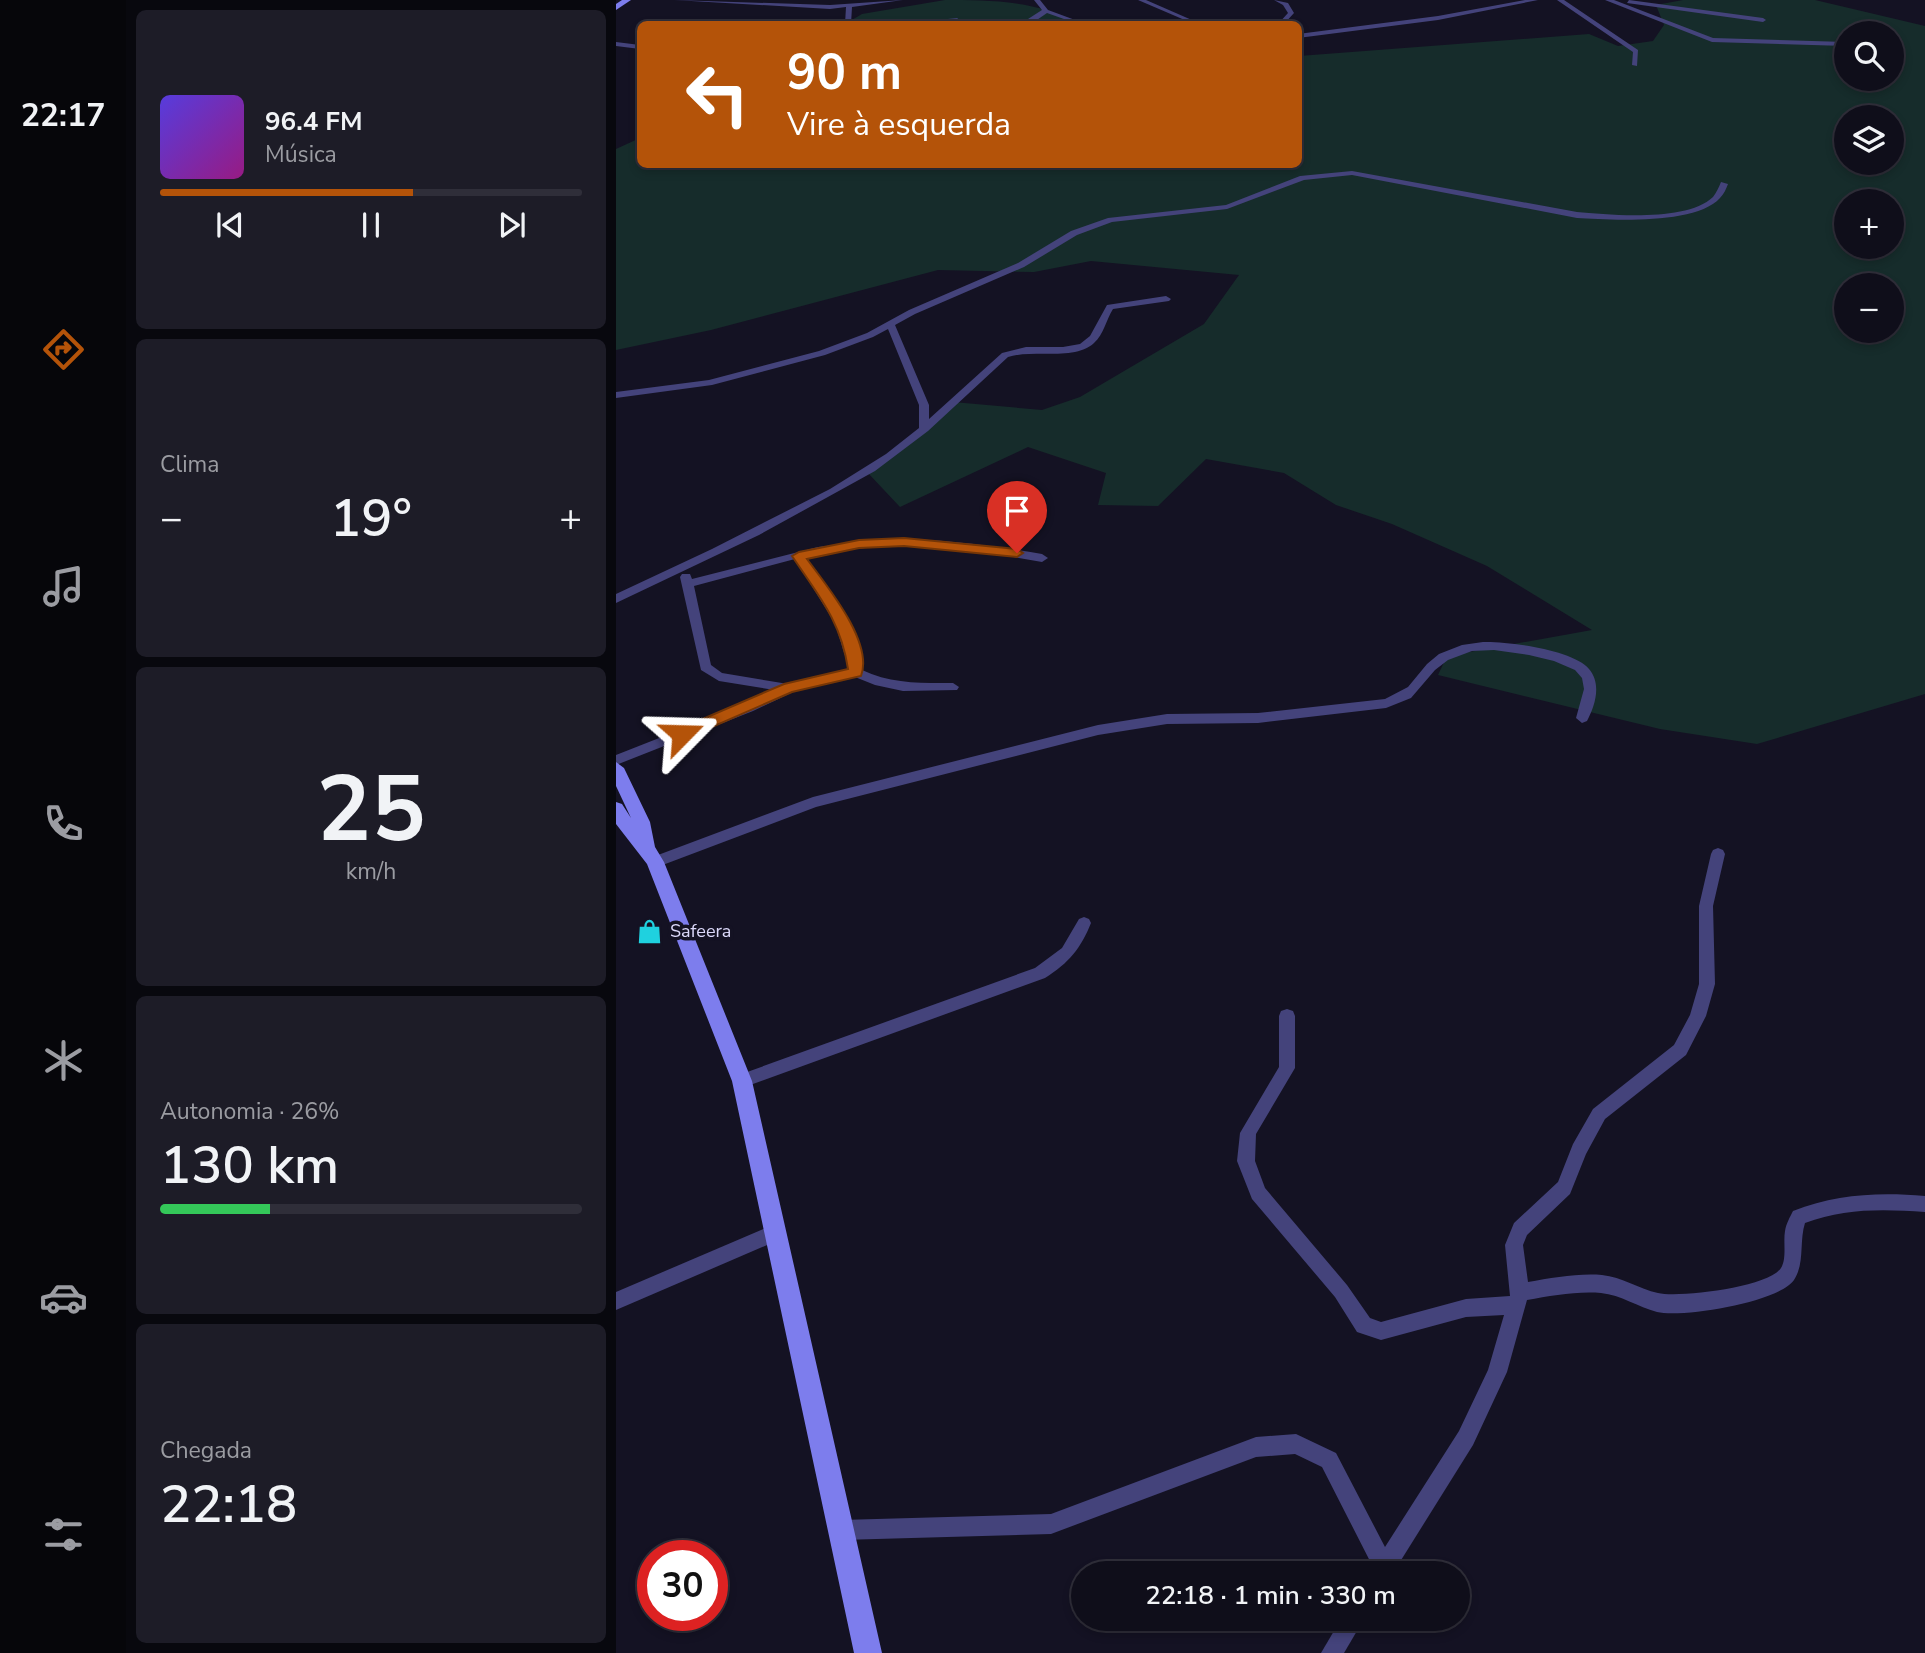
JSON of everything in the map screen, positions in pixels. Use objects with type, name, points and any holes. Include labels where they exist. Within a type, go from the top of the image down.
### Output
[{"type":"main road","points":[[616,8],[627,0]]},
{"type":"main road","points":[[616,768],[641,822],[651,855],[741,1081],[868,1653]]},
{"type":"main road","points":[[616,809],[626,829],[651,855]]},
{"type":"street","points":[[677,0],[811,7],[900,0]]},
{"type":"street","points":[[811,7],[821,0]]},
{"type":"street","points":[[1037,0],[1046,12],[1074,21]]},
{"type":"street","points":[[1141,0],[1190,21]]},
{"type":"street","points":[[1277,0],[1286,4],[1291,13],[1284,21]]},
{"type":"street","points":[[1302,35],[1438,18],[1535,0]]},
{"type":"street","points":[[1560,0],[1636,51],[1634,65]]},
{"type":"street","points":[[1608,0],[1763,20]]},
{"type":"street","points":[[1608,0],[1712,40],[1834,44]]},
{"type":"street","points":[[848,21],[849,6]]},
{"type":"street","points":[[1030,21],[1046,12]]},
{"type":"street","points":[[940,21],[956,19]]},
{"type":"street","points":[[616,44],[637,47]]},
{"type":"street","points":[[616,395],[709,383],[840,347],[1021,265],[1074,233],[1111,220],[1227,207],[1303,178],[1352,173],[1577,215],[1612,217],[1648,217],[1695,208],[1717,198],[1724,184]]},
{"type":"street","points":[[616,600],[683,569],[853,481],[905,447],[1005,355],[1015,350],[1080,347],[1090,342],[1110,307],[1166,299]]},
{"type":"street","points":[[890,323],[924,405],[924,429]]},
{"type":"street","points":[[688,584],[859,544],[904,542],[992,548],[1042,558]]},
{"type":"street","points":[[799,556],[841,616],[852,644],[856,672]]},
{"type":"street","points":[[683,569],[705,667],[719,677],[789,688]]},
{"type":"street","points":[[651,855],[813,803],[1098,730],[1167,719],[1258,718],[1386,703],[1405,696],[1429,665],[1450,653],[1475,647],[1493,646],[1539,654],[1568,662],[1585,671],[1591,686],[1589,701],[1582,718]]},
{"type":"street","points":[[616,760],[748,708],[789,688],[856,672],[874,682],[907,688],[953,687]]},
{"type":"street","points":[[1389,1561],[1466,1438],[1497,1372],[1519,1298],[1514,1245],[1520,1229],[1564,1188],[1579,1150],[1599,1114],[1680,1050],[1698,1016],[1707,984],[1706,906],[1718,854]]},
{"type":"street","points":[[741,1081],[1040,973],[1065,959],[1084,923]]},
{"type":"street","points":[[1287,1016],[1287,1068],[1248,1133],[1246,1161],[1258,1193],[1340,1291],[1364,1325],[1381,1331],[1565,1285],[1600,1284],[1619,1287],[1665,1304],[1759,1289],[1782,1280],[1787,1274],[1792,1265],[1793,1227],[1799,1217],[1840,1204],[1881,1200],[1925,1204]]},
{"type":"street","points":[[616,1301],[775,1233]]},
{"type":"street","points":[[841,1530],[1051,1524],[1256,1447],[1296,1444],[1329,1460],[1378,1561]]},
{"type":"street","points":[[1332,1653],[1346,1631]]},
{"type":"green space","points":[[945,0],[995,1],[1046,10],[1068,21],[850,21],[862,14]]},
{"type":"green space","points":[[1683,0],[1815,0],[1904,21],[1834,21],[1834,91],[1904,91],[1904,21],[1925,26],[1925,694],[1757,744],[1660,729],[1438,675],[1447,656],[1592,630],[1487,566],[1392,524],[1336,505],[1284,473],[1206,459],[1158,506],[1098,505],[1106,473],[1028,447],[900,507],[868,473],[953,402],[1042,410],[1080,397],[1204,324],[1239,275],[1091,261],[1034,272],[938,270],[711,330],[616,350],[616,149],[637,139],[637,168],[1302,168],[1302,56],[1589,34],[1618,46],[1653,41],[1664,25],[1656,5]]},
{"type":"place","name":"Safeera","points":[[650,931]]},
{"type":"route","points":[[682,734],[748,708],[789,688],[856,672],[852,644],[841,616],[813,581],[799,556],[859,544],[904,542],[992,548],[1017,553]]}]
